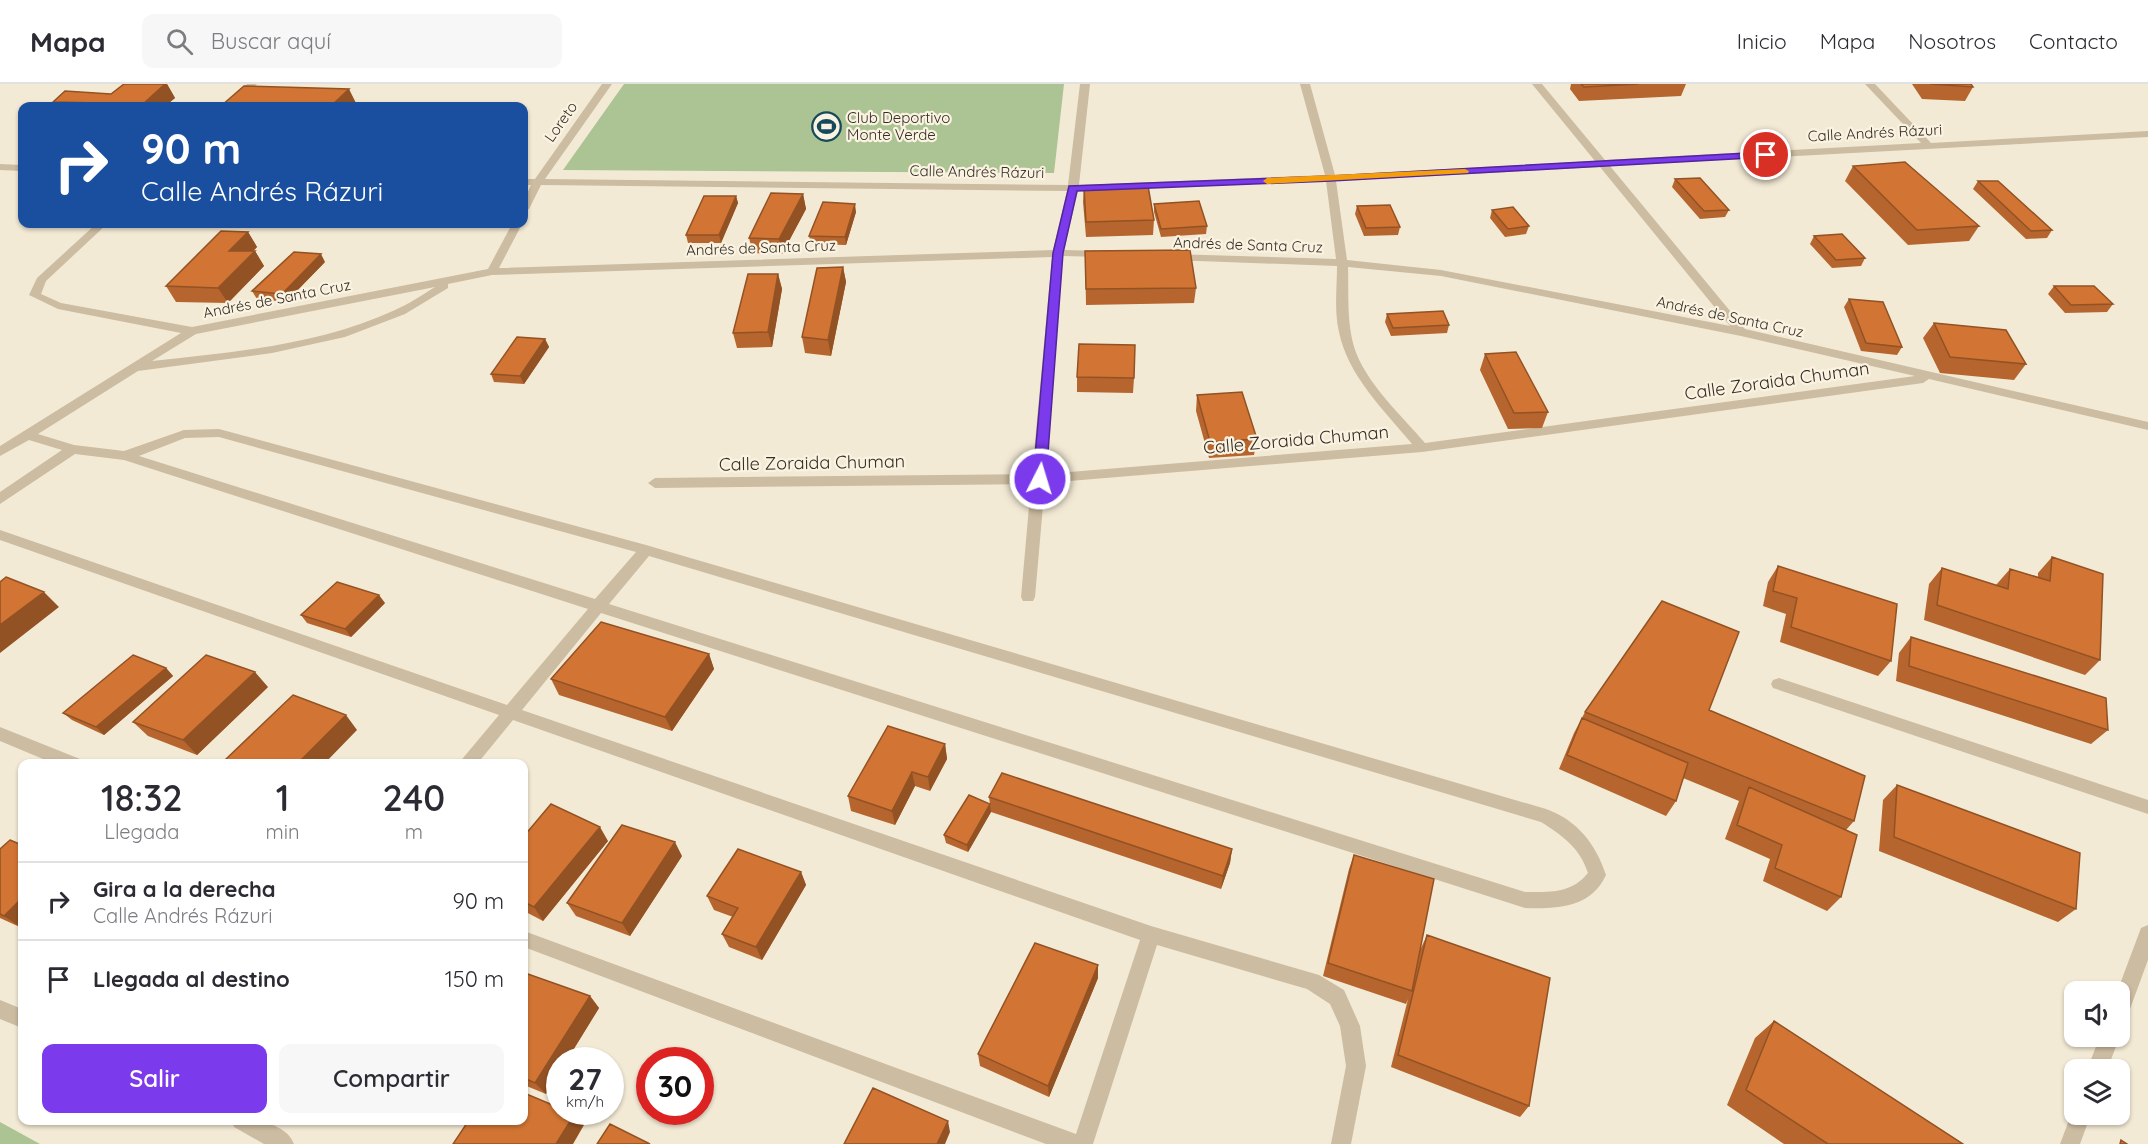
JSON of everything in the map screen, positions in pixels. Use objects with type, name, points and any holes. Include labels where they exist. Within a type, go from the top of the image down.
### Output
[{"type":"street","points":[[232,102],[252,84]]},
{"type":"street","name":"Loreto","points":[[528,201],[537,183],[607,84]]},
{"type":"street","points":[[1028,597],[1058,253],[1073,188],[1085,84]]},
{"type":"street","points":[[1305,84],[1331,178],[1342,263],[1344,328],[1351,355],[1371,387],[1422,448]]},
{"type":"street","points":[[1537,84],[1741,333]]},
{"type":"street","points":[[1870,84],[1928,145]]},
{"type":"street","name":"Calle Andrés Rázuri","points":[[528,182],[1073,188],[1331,178],[2148,134]]},
{"type":"street","points":[[0,167],[18,168]]},
{"type":"street","points":[[98,228],[41,280],[35,295],[58,306],[192,331]]},
{"type":"street","points":[[492,273],[515,228]]},
{"type":"street","name":"Andrés de Santa Cruz","points":[[192,331],[492,273],[1058,253],[1118,255]]},
{"type":"street","name":"Andrés de Santa Cruz","points":[[1165,256],[1342,263],[1441,273],[1741,333],[2148,426]]},
{"type":"street","points":[[131,368],[286,345],[356,330],[401,312],[454,280]]},
{"type":"street","points":[[0,452],[192,331]]},
{"type":"street","name":"Calle Zoraida Chuman","points":[[655,483],[1040,479],[1422,448],[1935,378]]},
{"type":"street","points":[[27,435],[73,449],[125,456],[1526,900],[1562,900],[1587,890],[1597,875],[1592,855],[1576,834],[1546,816],[646,549],[219,433],[184,434],[125,456]]},
{"type":"street","points":[[0,499],[73,449]]},
{"type":"street","points":[[0,535],[1151,935],[1312,981],[1337,997],[1350,1026],[1356,1066],[1341,1144]]},
{"type":"street","points":[[470,759],[646,549]]},
{"type":"street","points":[[1779,684],[2148,807]]},
{"type":"street","points":[[0,734],[62,759]]},
{"type":"street","points":[[2130,983],[2148,934]]},
{"type":"street","points":[[1083,1144],[1151,935]]},
{"type":"street","points":[[528,940],[1074,1144]]},
{"type":"street","points":[[0,1009],[18,1016]]},
{"type":"street","points":[[250,1125],[284,1144]]},
{"type":"street","points":[[2070,1144],[2076,1125]]},
{"type":"green space","name":"Club Deportivo Monte Verde","points":[[624,84],[1064,84],[1054,173],[563,170]]},
{"type":"green space","points":[[0,1122],[40,1144],[0,1144]]},
{"type":"building","points":[[124,84],[165,84],[145,102],[53,102],[65,91],[111,94]]},
{"type":"building","points":[[1581,84],[1638,84],[1584,87]]},
{"type":"building","points":[[1930,84],[1971,84],[1973,87]]},
{"type":"building","points":[[244,86],[349,89],[335,102],[226,102]]},
{"type":"building","points":[[1905,162],[1979,226],[1917,230],[1853,166]]},
{"type":"building","points":[[1700,178],[1729,210],[1704,211],[1675,179]]},
{"type":"building","points":[[1978,181],[1998,181],[2052,230],[2031,231]]},
{"type":"building","points":[[1148,186],[1154,220],[1086,222],[1084,187]]},
{"type":"building","points":[[771,193],[803,194],[779,239],[749,238]]},
{"type":"building","points":[[704,196],[736,196],[719,235],[686,235]]},
{"type":"building","points":[[1199,201],[1207,226],[1161,229],[1154,204]]},
{"type":"building","points":[[823,202],[855,204],[845,237],[809,236]]},
{"type":"building","points":[[1390,205],[1400,227],[1366,228],[1357,206]]},
{"type":"building","points":[[1513,207],[1529,226],[1508,229],[1492,210]]},
{"type":"building","points":[[221,231],[248,232],[229,251],[255,251],[218,288],[166,286]]},
{"type":"building","points":[[1842,234],[1865,258],[1836,260],[1814,236]]},
{"type":"building","points":[[1190,250],[1196,288],[1086,289],[1085,251]]},
{"type":"building","points":[[294,252],[321,254],[282,294],[252,291]]},
{"type":"building","points":[[843,267],[828,340],[802,337],[817,268]]},
{"type":"building","points":[[748,274],[778,274],[768,332],[733,333]]},
{"type":"building","points":[[2054,286],[2094,286],[2113,304],[2071,305]]},
{"type":"building","points":[[1849,299],[1883,302],[1902,347],[1866,343]]},
{"type":"building","points":[[1443,311],[1449,325],[1393,328],[1387,314]]},
{"type":"building","points":[[1934,323],[2006,330],[2026,364],[1950,357]]},
{"type":"building","points":[[517,337],[545,339],[520,376],[491,374]]},
{"type":"building","points":[[1079,344],[1135,345],[1134,378],[1077,377]]},
{"type":"building","points":[[1516,352],[1548,412],[1514,413],[1485,354]]},
{"type":"building","points":[[1242,392],[1257,439],[1210,442],[1197,395]]},
{"type":"building","points":[[2052,557],[2103,574],[2100,660],[1937,605],[1942,568],[2008,589],[2010,569],[2050,581]]},
{"type":"building","points":[[1778,566],[1897,604],[1891,661],[1791,627],[1797,598],[1773,591]]},
{"type":"building","points":[[6,577],[44,592],[0,625],[0,582]]},
{"type":"building","points":[[337,582],[379,595],[345,629],[301,615]]},
{"type":"building","points":[[1662,601],[1739,632],[1709,710],[1865,776],[1854,821],[1585,712]]},
{"type":"building","points":[[601,622],[709,654],[665,717],[551,679]]},
{"type":"building","points":[[1911,637],[2106,698],[2108,730],[1909,666]]},
{"type":"building","points":[[133,655],[166,668],[96,727],[63,713]]},
{"type":"building","points":[[206,655],[255,672],[183,740],[133,722]]},
{"type":"building","points":[[293,695],[346,715],[302,759],[226,759]]},
{"type":"building","points":[[1582,718],[1688,763],[1676,801],[1567,755]]},
{"type":"building","points":[[888,726],[945,744],[928,777],[912,772],[892,811],[848,796]]},
{"type":"building","points":[[1002,773],[1232,849],[1223,876],[989,797]]},
{"type":"building","points":[[1897,785],[2080,853],[2076,909],[1894,837]]},
{"type":"building","points":[[1749,787],[1857,835],[1841,897],[1775,868],[1782,845],[1737,825]]},
{"type":"building","points":[[969,795],[990,804],[967,845],[944,835]]},
{"type":"building","points":[[551,804],[600,827],[534,907],[528,904],[528,831]]},
{"type":"building","points":[[622,825],[675,842],[622,923],[567,903]]},
{"type":"building","points":[[10,840],[18,843],[18,902],[4,916],[0,914],[0,849]]},
{"type":"building","points":[[738,849],[801,872],[756,947],[722,934],[738,908],[707,896]]},
{"type":"building","points":[[1354,855],[1434,879],[1412,991],[1328,963]]},
{"type":"building","points":[[1427,935],[1550,978],[1529,1106],[1398,1055]]},
{"type":"building","points":[[1035,943],[1098,965],[1048,1086],[978,1054]]},
{"type":"building","points":[[528,974],[590,996],[558,1047],[546,1047],[546,1066],[535,1083],[528,1080]]},
{"type":"building","points":[[1774,1021],[1963,1144],[1828,1144],[1746,1090]]},
{"type":"building","points":[[873,1088],[948,1121],[937,1144],[844,1144]]},
{"type":"building","points":[[528,1095],[546,1102],[546,1125],[568,1125],[556,1144],[453,1144],[466,1125],[528,1125]]},
{"type":"building","points":[[609,1125],[612,1125],[650,1144],[597,1144]]},
{"type":"slow traffic","points":[[1267,181],[1465,171]]},
{"type":"place","name":"Club Deportivo Monte Verde","points":[[826,127]]},
{"type":"route","points":[[1040,479],[1058,253],[1073,188],[1331,178],[1766,155]]}]
